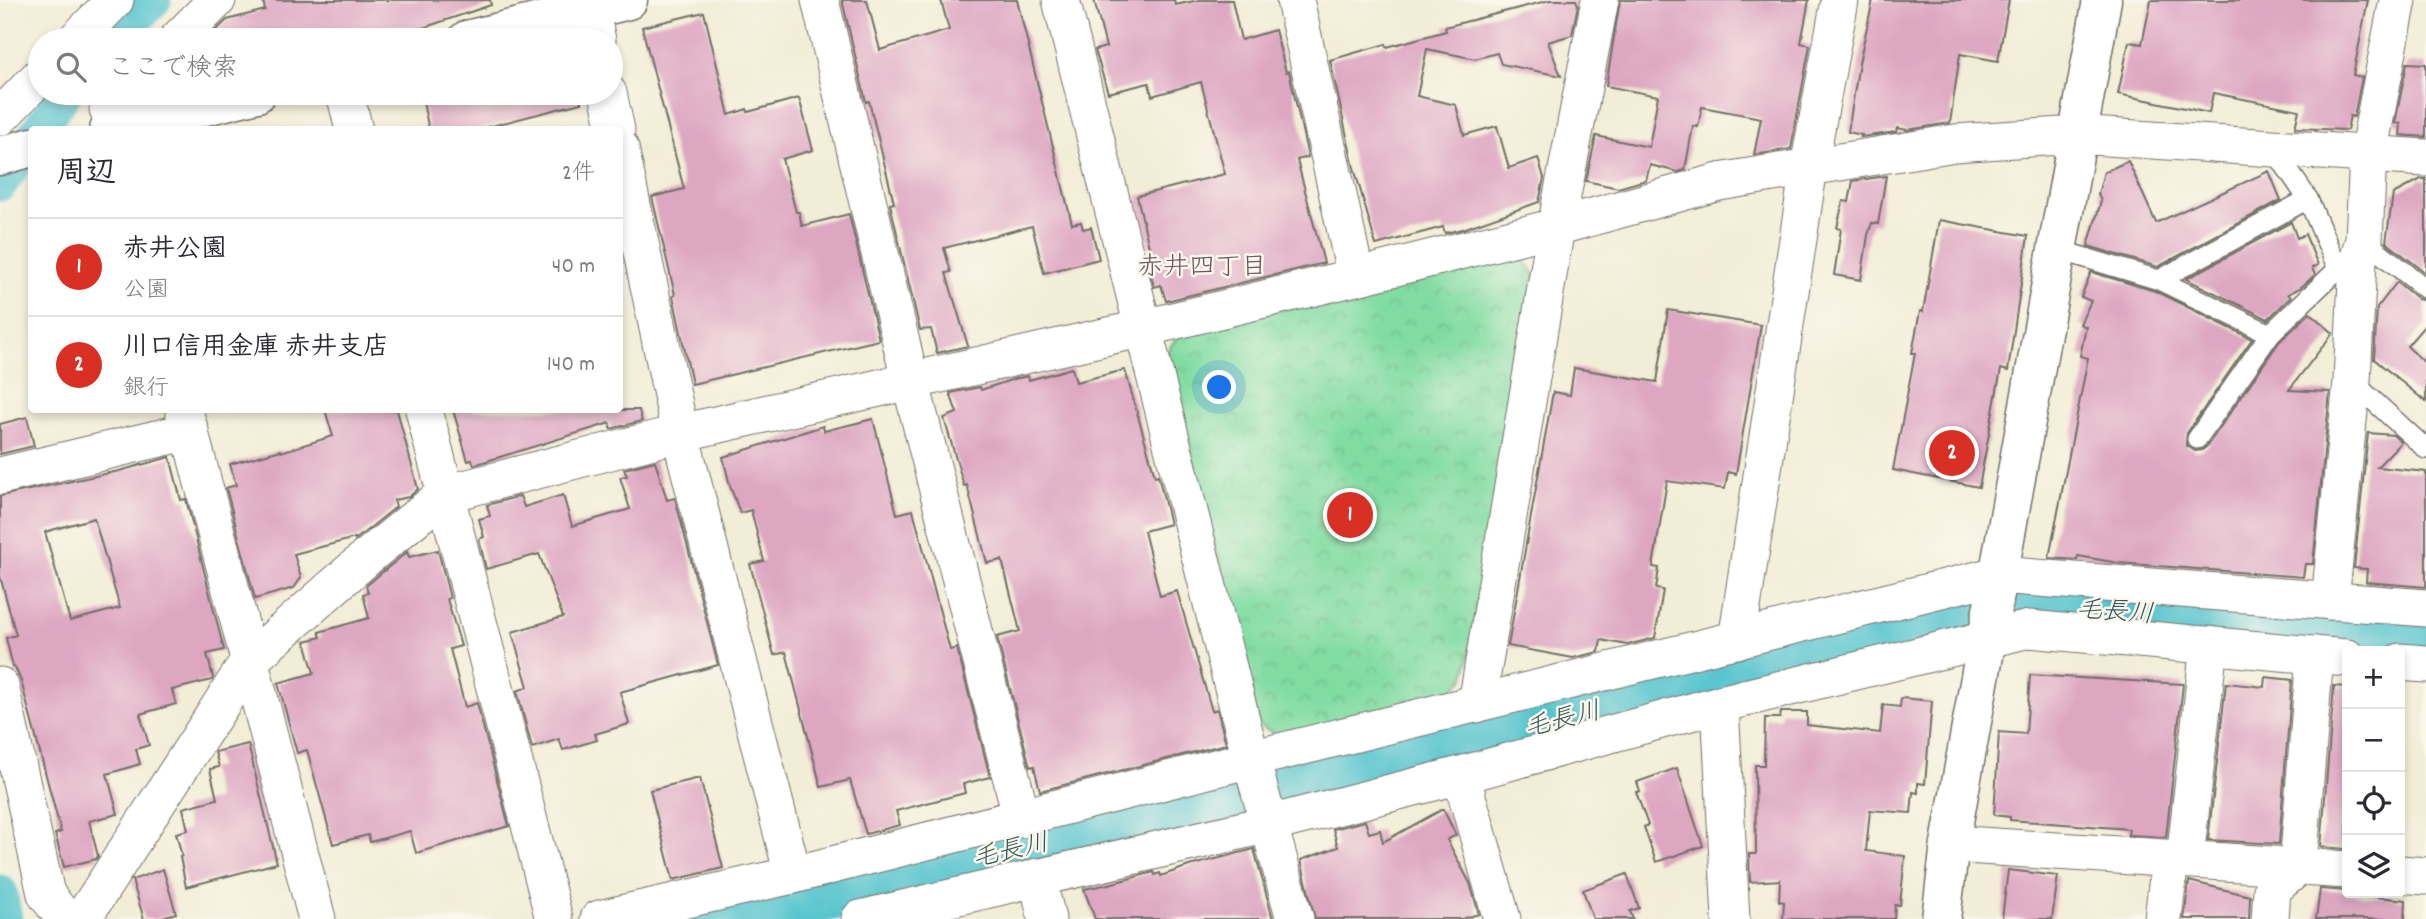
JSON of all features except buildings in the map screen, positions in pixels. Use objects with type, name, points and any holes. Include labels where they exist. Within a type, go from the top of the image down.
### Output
[{"type":"street","points":[[88,28],[115,0]]},
{"type":"street","points":[[189,28],[217,0]]},
{"type":"street","points":[[569,28],[594,25],[628,0]]},
{"type":"street","points":[[820,0],[910,380],[1022,819]]},
{"type":"street","points":[[1061,0],[1251,759],[1295,919]]},
{"type":"street","points":[[1295,0],[1356,277]]},
{"type":"street","points":[[1477,704],[1556,227],[1600,0]]},
{"type":"street","points":[[1737,640],[1809,167],[1840,0]]},
{"type":"street","points":[[1941,919],[1950,844],[2102,0]]},
{"type":"street","points":[[2330,601],[2352,381],[2353,256],[2368,153],[2398,0]]},
{"type":"street","points":[[0,117],[28,88]]},
{"type":"street","points":[[116,120],[194,105]]},
{"type":"street","points":[[348,105],[353,126]]},
{"type":"street","points":[[611,105],[615,126]]},
{"type":"street","points":[[82,919],[249,662],[366,558],[445,494],[680,433],[1356,277],[1556,227],[1719,182],[1955,143],[2076,135],[2426,158]]},
{"type":"street","points":[[0,156],[28,148]]},
{"type":"street","points":[[623,162],[680,433],[793,875]]},
{"type":"street","points":[[425,413],[554,919]]},
{"type":"street","points":[[0,476],[187,420],[317,919]]},
{"type":"street","points":[[599,919],[1022,819],[1251,759],[1737,640],[1993,606],[2330,601],[2426,608]]},
{"type":"street","points":[[1993,606],[2029,629],[2331,656],[2298,867],[2272,889],[2270,919]]},
{"type":"street","points":[[860,919],[902,914],[1037,877],[1269,824],[1720,704],[1993,606]]},
{"type":"street","points":[[2164,919],[2178,859],[2209,645]]},
{"type":"street","points":[[2405,662],[2426,664]]},
{"type":"street","points":[[0,686],[46,894],[65,919]]},
{"type":"street","points":[[1720,704],[1731,919]]},
{"type":"street","points":[[1461,775],[1503,919]]},
{"type":"street","points":[[1950,844],[2342,870]]},
{"type":"street","points":[[2405,874],[2426,876]]},
{"type":"street","points":[[1037,877],[1047,919]]},
{"type":"lane","points":[[2273,148],[2308,199],[2353,256],[2426,289]]},
{"type":"lane","points":[[2159,280],[2308,199]]},
{"type":"lane","points":[[2059,250],[2159,280],[2270,334]]},
{"type":"lane","points":[[2197,439],[2270,334],[2353,256]]},
{"type":"lane","points":[[2352,381],[2426,449]]},
{"type":"green space","points":[[1515,251],[1535,273],[1465,678],[1445,697],[1279,737],[1258,724],[1167,352],[1178,335]]},
{"type":"waterway","points":[[127,28],[154,0]]},
{"type":"waterway","points":[[41,126],[56,105]]},
{"type":"waterway","points":[[0,184],[28,145]]},
{"type":"waterway","name":"毛長川","points":[[706,919],[1262,791],[1901,633],[2034,604],[2152,610],[2168,614],[2265,618],[2426,631]]},
{"type":"waterway","points":[[0,892],[5,919]]},
{"type":"place","name":"川口信用金庫 赤井支店","points":[[1952,453]]},
{"type":"place","name":"赤井公園","points":[[1350,515]]},
{"type":"district","name":"赤井四丁目","points":[[1202,265]]}]
